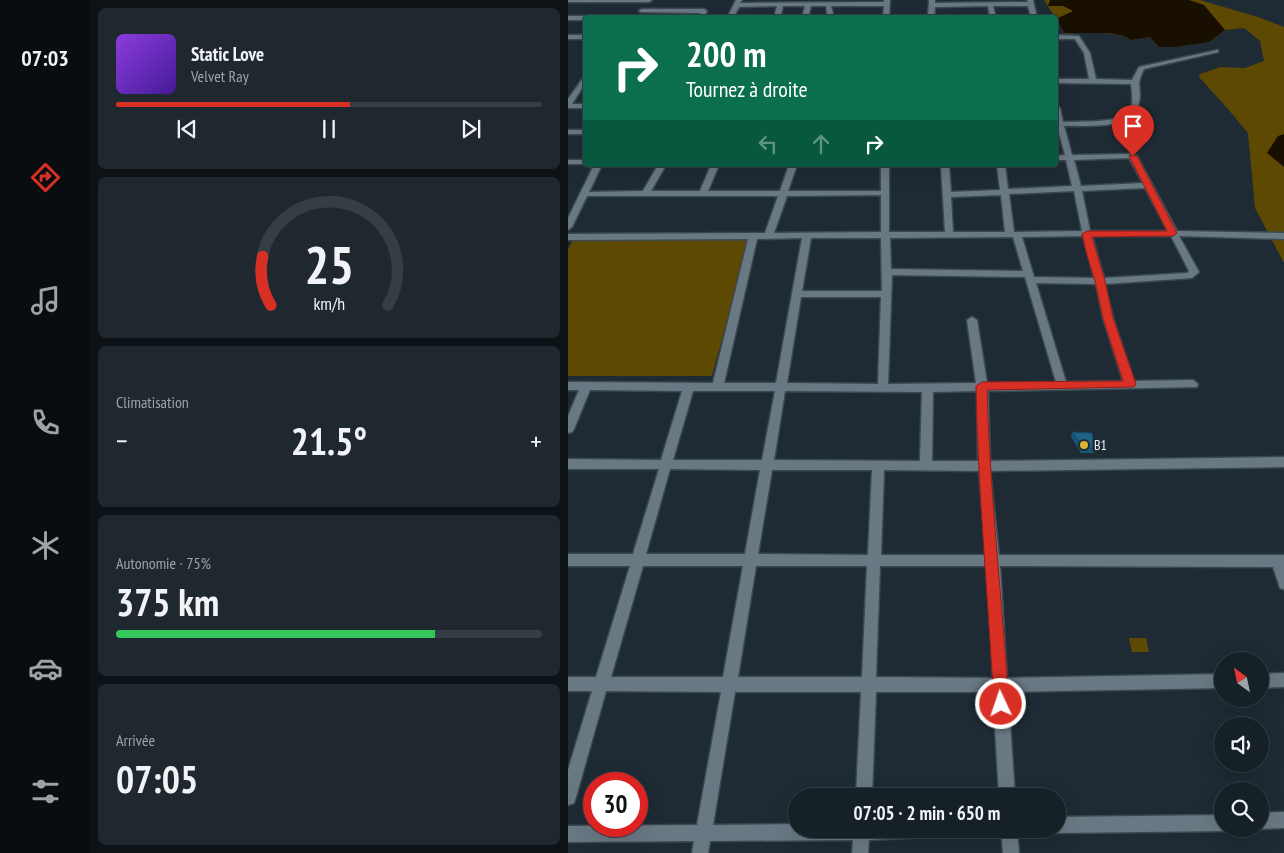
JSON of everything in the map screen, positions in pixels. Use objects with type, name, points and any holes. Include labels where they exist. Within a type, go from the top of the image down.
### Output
[{"type":"street","points":[[568,0],[649,0]]},
{"type":"street","points":[[640,15],[649,0]]},
{"type":"street","points":[[732,15],[738,2],[828,4],[886,2],[886,15]]},
{"type":"street","points":[[931,15],[932,2],[990,4],[1030,2],[1033,15]]},
{"type":"street","points":[[778,15],[780,4]]},
{"type":"street","points":[[806,15],[809,4]]},
{"type":"street","points":[[828,4],[830,15]]},
{"type":"street","points":[[990,4],[992,15]]},
{"type":"street","points":[[642,11],[689,8],[704,11],[702,15]]},
{"type":"street","points":[[568,18],[583,18]]},
{"type":"street","points":[[568,37],[583,37]]},
{"type":"street","points":[[1058,37],[1077,37],[1087,52],[1093,81]]},
{"type":"street","points":[[1130,384],[1108,318],[1100,281],[1091,255],[1077,188],[1058,124],[1113,122],[1127,119],[1132,115],[1136,104],[1137,97],[1134,82],[1140,69],[1216,52]]},
{"type":"street","points":[[582,81],[568,105],[583,106]]},
{"type":"street","points":[[1058,81],[1134,82]]},
{"type":"street","points":[[568,132],[583,132]]},
{"type":"street","points":[[887,272],[1100,281],[1193,274],[1194,272],[1134,158],[1130,156],[1058,158]]},
{"type":"street","points":[[568,162],[583,162]]},
{"type":"street","points":[[568,227],[597,167]]},
{"type":"street","points":[[646,193],[661,167]]},
{"type":"street","points":[[703,194],[714,167]]},
{"type":"street","points":[[769,235],[792,167]]},
{"type":"street","points":[[883,387],[887,272],[885,167]]},
{"type":"street","points":[[945,167],[949,234]]},
{"type":"street","points":[[1001,167],[1004,192],[1014,234],[1031,277],[1062,385]]},
{"type":"street","points":[[947,196],[1148,185]]},
{"type":"street","points":[[583,194],[885,193]]},
{"type":"street","points":[[568,236],[1173,233],[1284,236]]},
{"type":"street","points":[[718,386],[754,235]]},
{"type":"street","points":[[700,853],[806,235]]},
{"type":"street","points":[[797,294],[886,294]]},
{"type":"street","points":[[972,320],[982,386],[984,466],[993,561],[1006,788]]},
{"type":"street","points":[[568,386],[928,388],[1193,384]]},
{"type":"street","points":[[568,429],[586,386]]},
{"type":"street","points":[[568,797],[689,386]]},
{"type":"street","points":[[926,466],[928,388]]},
{"type":"street","points":[[568,464],[984,466],[1284,462]]},
{"type":"street","points":[[864,788],[878,465]]},
{"type":"street","points":[[568,560],[1281,561],[1284,584]]},
{"type":"street","points":[[1269,680],[1284,680]]},
{"type":"street","points":[[568,684],[1000,685],[1214,681]]},
{"type":"street","points":[[1269,821],[1284,820]]},
{"type":"street","points":[[1066,825],[1214,823]]},
{"type":"street","points":[[568,834],[788,831]]},
{"type":"street","points":[[860,853],[861,838]]},
{"type":"street","points":[[1009,838],[1010,853]]},
{"type":"shaded area","points":[[1044,0],[1200,0],[1258,17],[1284,27],[1284,263],[1255,208],[1248,133],[1199,77],[1200,74],[1221,67],[1245,68],[1264,61],[1260,41],[1244,28],[1225,30],[1209,42],[1176,47],[1159,47],[1150,37],[1131,40],[1124,36],[1093,31],[1066,34],[1058,22],[1058,15],[1054,15]]},
{"type":"shaded area","points":[[1050,0],[1189,0],[1204,5],[1225,30],[1209,42],[1176,47],[1159,47],[1150,37],[1131,40],[1124,36],[1109,33],[1065,33],[1058,22],[1058,18],[1073,11],[1063,6],[1048,6]]},
{"type":"shaded area","points":[[1285,134],[1284,167],[1267,153],[1278,136]]},
{"type":"shaded area","points":[[574,238],[749,239],[712,376],[568,376],[568,249]]},
{"type":"shaded area","points":[[1129,638],[1146,638],[1149,652],[1132,652]]},
{"type":"building","points":[[1072,432],[1092,433],[1095,448],[1083,448]]},
{"type":"place","name":"B1","points":[[1084,445]]},
{"type":"route","points":[[1001,704],[993,561],[984,466],[982,386],[1130,384],[1108,318],[1087,234],[1173,233],[1133,156]]}]
